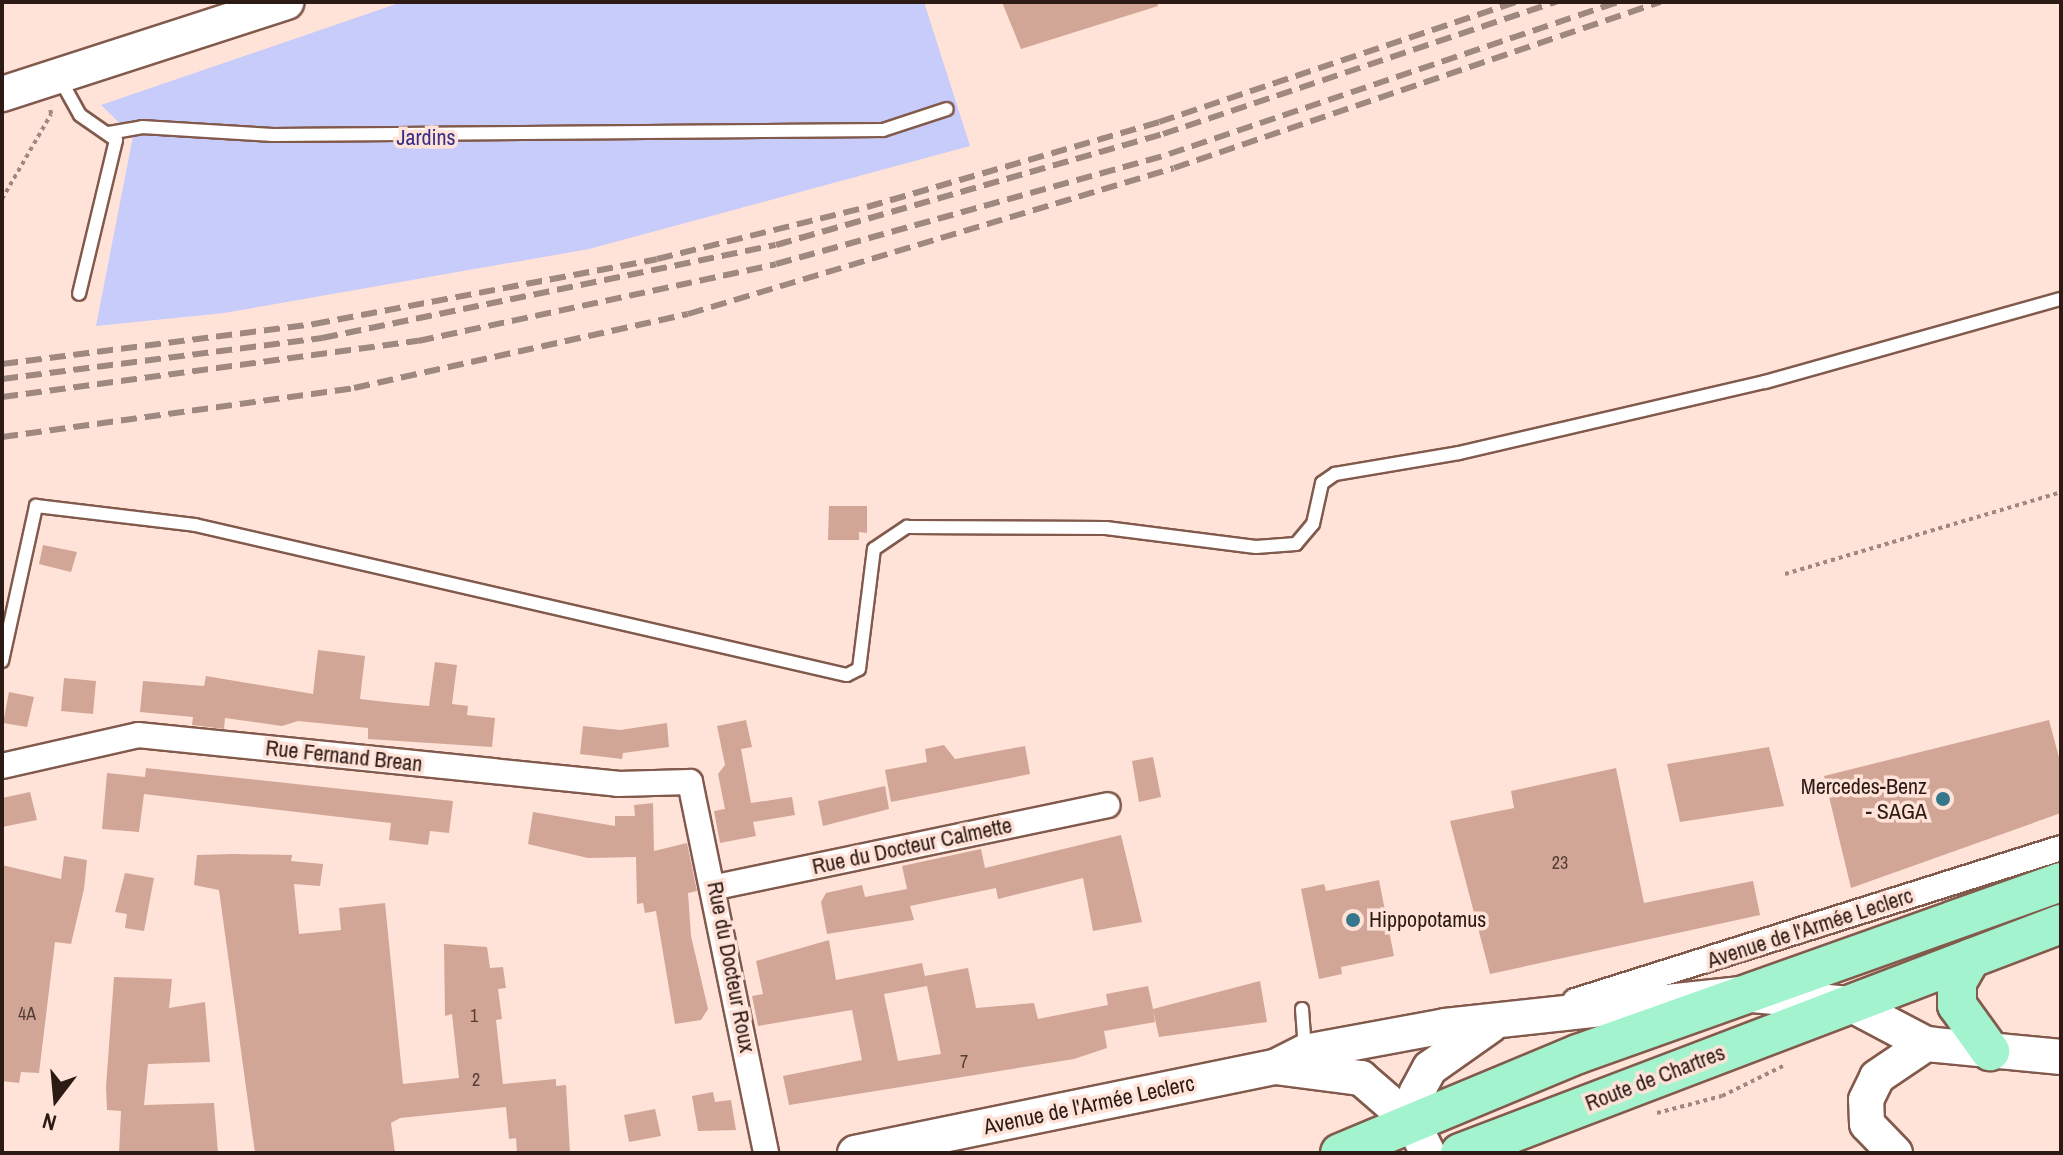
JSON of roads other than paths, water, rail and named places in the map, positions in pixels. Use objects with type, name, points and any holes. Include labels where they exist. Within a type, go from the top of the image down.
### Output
[{"type":"main road","name":"Route de Chartres","points":[[1340,1153],[1420,1138],[1741,994],[2061,882]]},
{"type":"main road","name":"Route de Chartres","points":[[1460,1153],[2061,924]]},
{"type":"main road","points":[[1971,958],[1957,982],[1957,1005],[1990,1051]]},
{"type":"street","points":[[2,94],[218,18],[287,2]]},
{"type":"street","name":"Rue Fernand Brean","points":[[2,766],[138,735],[618,784],[690,782]]},
{"type":"street","name":"Rue du Docteur Roux","points":[[690,782],[716,887],[766,1153]]},
{"type":"street","name":"Rue du Docteur Calmette","points":[[716,887],[1108,805]]},
{"type":"street","name":"Avenue de l'Armée Leclerc","points":[[1562,1013],[1576,1000],[2061,848]]},
{"type":"street","name":"Avenue de l'Armée Leclerc","points":[[855,1153],[1498,1021],[1741,994]]},
{"type":"street","name":"Route de Chartres","points":[[1741,994],[1850,1004]]},
{"type":"street","points":[[1850,1004],[1926,1044],[2061,1057]]},
{"type":"street","name":"Avenue de l'Armée Leclerc","points":[[1420,1138],[1417,1092],[1430,1068],[1498,1021]]},
{"type":"street","points":[[1895,1153],[1867,1124],[1866,1100],[1877,1077],[1926,1044]]},
{"type":"street","name":"Avenue de l'Armée Leclerc","points":[[1297,1062],[1361,1078],[1420,1138]]},
{"type":"lane","points":[[52,78],[80,115],[116,140],[79,294]]},
{"type":"lane","points":[[109,133],[142,127],[273,135],[883,130],[947,109]]},
{"type":"lane","points":[[2,661],[36,506],[195,525],[847,675],[859,669],[874,549],[907,527],[1106,528],[1256,547],[1296,544],[1313,524],[1322,483],[1335,474],[1459,453],[1765,382],[2061,299]]},
{"type":"lane","points":[[1297,1062],[1302,1009]]},
{"type":"railway","points":[[2,364],[314,324],[657,259],[867,207],[1159,122],[1515,2]]},
{"type":"railway","points":[[2,379],[322,338],[776,245],[1163,134],[1556,2]]},
{"type":"railway","points":[[2,397],[418,341],[776,264],[1169,154],[1619,2]]},
{"type":"railway","points":[[2,437],[354,388],[688,314],[1174,168],[1660,2]]},
{"type":"place","name":"Mercedes-Benz - SAGA","points":[[1943,799]]},
{"type":"place","name":"Hippopotamus","points":[[1353,920]]},
{"type":"park label","name":"Jardins","points":[[426,138]]}]
